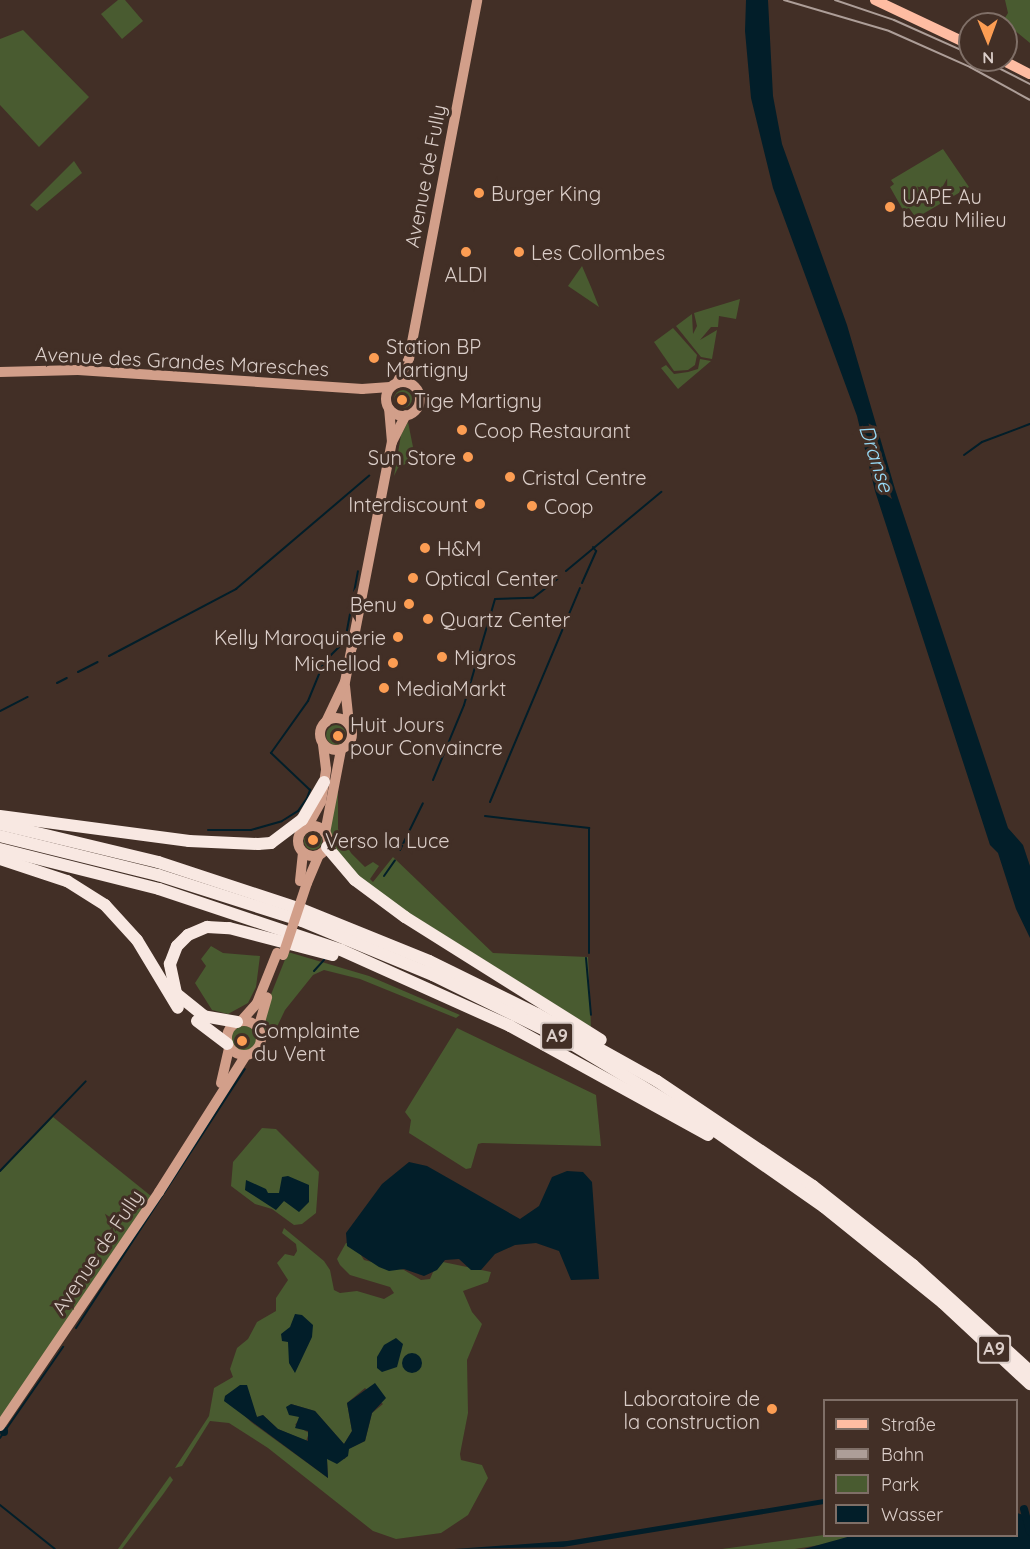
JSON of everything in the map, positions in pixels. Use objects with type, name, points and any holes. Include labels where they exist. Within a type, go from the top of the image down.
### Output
[{"type":"highway","points":[[271,843],[302,820],[324,782]]},
{"type":"highway","points":[[0,816],[189,841],[271,843],[304,831]]},
{"type":"highway","name":"A9","points":[[0,824],[158,862],[368,934],[429,961],[583,1039],[741,1135],[870,1230],[1030,1371]]},
{"type":"highway","name":"A9","points":[[0,836],[202,888],[311,925],[412,966],[532,1023],[617,1070],[795,1185],[915,1280],[1030,1384]]},
{"type":"highway","points":[[0,849],[207,903],[341,950],[449,996],[571,1058],[795,1185]]},
{"type":"highway","points":[[323,851],[355,880],[405,917],[667,1083],[741,1135]]},
{"type":"highway","points":[[0,859],[59,878],[105,904],[137,939],[173,1003],[228,1045]]},
{"type":"highway","points":[[239,1022],[219,1022],[200,1014],[174,990],[170,972],[172,957],[179,943],[195,931],[223,927],[268,936],[449,996]]},
{"type":"main road","name":"Avenue de Fully","points":[[394,385],[409,358],[477,0]]},
{"type":"main road","points":[[878,2],[958,39]]},
{"type":"main road","name":"Avenue de Fully","points":[[409,358],[414,386]]},
{"type":"main road","name":"Avenue des Grandes Maresches","points":[[0,372],[99,370],[362,389],[394,385]]},
{"type":"main road","points":[[304,882],[303,853],[298,846],[304,831],[319,810],[324,782],[323,744],[320,733],[345,682],[392,442],[406,415],[419,403],[414,386],[394,385],[388,406],[392,442]]},
{"type":"main road","name":"Avenue des Grandes Maresches","points":[[362,389],[388,406]]},
{"type":"main road","points":[[388,406],[406,415]]},
{"type":"main road","points":[[280,954],[257,1003],[228,1031],[228,1045],[236,1054],[246,1055],[260,1044],[258,1029],[280,954],[304,882],[323,851],[340,750],[352,739],[345,682]]},
{"type":"main road","points":[[326,722],[338,718],[349,724]]},
{"type":"main road","points":[[323,744],[331,750],[340,750]]},
{"type":"main road","points":[[304,831],[317,827],[325,833]]},
{"type":"main road","points":[[303,853],[323,851]]},
{"type":"main road","points":[[239,1022],[258,1029]]},
{"type":"main road","name":"Avenue de Fully","points":[[218,1095],[228,1045]]},
{"type":"main road","name":"Avenue de Fully","points":[[0,1426],[159,1192],[218,1095],[246,1055]]},
{"type":"green space","points":[[118,0],[125,0],[143,21],[122,39],[101,14]]},
{"type":"green space","points":[[1005,0],[1030,0],[1030,43],[1018,33],[1018,12],[1008,12]]},
{"type":"green space","points":[[23,30],[89,97],[39,147],[0,105],[0,39]]},
{"type":"green space","points":[[943,149],[969,187],[916,218],[909,208],[903,210],[890,187],[894,184],[891,180]]},
{"type":"green space","points":[[74,161],[82,173],[37,211],[30,205]]},
{"type":"green space","points":[[582,266],[591,287],[599,307],[568,286]]},
{"type":"green space","points":[[740,299],[736,319],[719,316],[718,327],[711,327],[700,340],[717,330],[712,359],[701,357],[676,326],[692,314],[693,334],[697,326],[694,313]]},
{"type":"green space","points":[[673,328],[697,355],[695,365],[688,370],[674,371],[654,342]]},
{"type":"green space","points":[[700,359],[711,361],[678,389],[661,368],[666,365],[674,374],[688,372],[698,369]]},
{"type":"green space","points":[[403,390],[409,393],[412,399],[409,405],[403,408],[397,405],[394,399],[397,393]]},
{"type":"green space","points":[[408,422],[414,452],[411,461],[398,468],[394,476],[401,435]]},
{"type":"green space","points":[[336,725],[343,728],[346,735],[343,742],[336,745],[329,742],[326,735],[329,728]]},
{"type":"green space","points":[[338,789],[338,829],[351,853],[365,867],[373,862],[379,866],[370,879],[373,882],[393,857],[493,953],[588,957],[591,1027],[398,906],[359,877],[333,845],[329,828]]},
{"type":"green space","points":[[313,832],[319,835],[322,841],[319,847],[313,850],[307,847],[304,841],[307,835]]},
{"type":"green space","points":[[211,946],[223,953],[260,956],[256,987],[248,1003],[228,1014],[212,1010],[195,983],[206,966],[201,959]]},
{"type":"green space","points":[[288,952],[369,976],[460,1015],[456,1018],[360,979],[324,970],[313,975],[285,1010],[275,1031],[265,1033],[262,1017]]},
{"type":"green space","points":[[244,1026],[253,1030],[257,1039],[253,1048],[244,1052],[235,1048],[231,1039],[235,1030]]},
{"type":"green space","points":[[457,1028],[596,1095],[601,1146],[482,1143],[478,1144],[471,1168],[466,1169],[409,1133],[411,1120],[405,1112]]},
{"type":"green space","points":[[53,1117],[151,1196],[0,1420],[0,1172]]},
{"type":"green space","points":[[262,1128],[276,1129],[319,1172],[316,1213],[302,1224],[294,1225],[272,1209],[255,1204],[231,1186],[233,1162]]},
{"type":"green space","points":[[284,1228],[324,1261],[330,1270],[334,1290],[340,1293],[357,1291],[384,1299],[394,1293],[390,1287],[350,1275],[340,1265],[337,1259],[346,1243],[353,1242],[364,1260],[404,1270],[421,1280],[430,1279],[436,1265],[443,1262],[491,1272],[488,1282],[463,1291],[472,1312],[482,1324],[467,1360],[468,1413],[460,1454],[461,1460],[482,1465],[488,1478],[468,1515],[441,1533],[396,1539],[373,1531],[268,1448],[229,1423],[210,1421],[182,1466],[175,1468],[209,1416],[214,1388],[233,1377],[230,1369],[237,1348],[248,1339],[257,1322],[276,1311],[276,1298],[288,1280],[277,1263],[285,1254],[294,1256],[297,1251],[296,1244],[282,1233]],"holes":[[[365,1388],[383,1404],[372,1413],[365,1441],[348,1449],[345,1459],[327,1459],[328,1478],[251,1422],[225,1396],[233,1391],[249,1398],[257,1417],[263,1415],[278,1429],[306,1441],[309,1433],[295,1425],[300,1418],[291,1404],[315,1411],[344,1444],[352,1431],[347,1403]]]},
{"type":"green space","points":[[170,1476],[173,1480],[164,1493],[122,1549],[118,1549]]},
{"type":"green space","points":[[823,1535],[823,1537],[849,1537],[844,1541],[795,1549],[722,1549]]},
{"type":"water","name":"Dranse","points":[[746,0],[768,0],[773,96],[782,144],[847,325],[895,489],[1008,828],[1023,845],[1030,866],[1030,938],[1016,909],[998,853],[990,845],[875,491],[857,416],[773,188],[751,98],[745,31]]},
{"type":"water","points":[[409,1162],[427,1166],[520,1219],[539,1206],[552,1177],[567,1171],[583,1172],[592,1182],[599,1279],[571,1280],[559,1251],[536,1243],[515,1245],[495,1254],[481,1270],[471,1270],[459,1259],[445,1260],[437,1270],[424,1276],[404,1269],[389,1271],[379,1267],[347,1246],[346,1233],[382,1184]]},
{"type":"water","points":[[288,1176],[309,1185],[309,1202],[299,1212],[284,1201],[276,1210],[245,1190],[246,1180],[266,1189],[268,1193],[279,1193],[282,1177]]},
{"type":"water","points":[[295,1314],[302,1315],[313,1325],[312,1337],[295,1373],[289,1363],[288,1342],[282,1341],[281,1334],[290,1327]]},
{"type":"water","points":[[396,1338],[403,1344],[397,1367],[382,1372],[377,1368],[377,1357],[384,1345]]},
{"type":"water","points":[[412,1353],[419,1356],[422,1363],[419,1370],[412,1373],[405,1370],[402,1363],[405,1356]]},
{"type":"water","points":[[375,1383],[386,1398],[372,1413],[365,1441],[349,1449],[348,1456],[337,1464],[327,1459],[328,1478],[224,1401],[225,1396],[240,1385],[247,1385],[257,1417],[263,1415],[278,1429],[308,1441],[308,1431],[295,1428],[299,1417],[289,1415],[286,1407],[291,1404],[315,1411],[344,1444],[352,1431],[347,1403]]},
{"type":"water","points":[[823,1499],[823,1504],[563,1547],[454,1549],[567,1541]]},
{"type":"water","points":[[1018,1513],[1030,1517],[1030,1549],[804,1549],[847,1537],[1018,1537]]},
{"type":"waterway","points":[[964,455],[982,442],[1030,424]]},
{"type":"waterway","points":[[109,656],[236,589],[369,476]]},
{"type":"waterway","points":[[566,571],[661,492]]},
{"type":"waterway","points":[[582,583],[596,551],[593,547]]},
{"type":"waterway","points":[[208,830],[251,830],[282,821],[298,811],[307,798],[310,790],[271,753],[308,701],[324,662],[345,641],[358,571]]},
{"type":"waterway","points":[[433,780],[464,705],[495,599],[533,598],[557,579]]},
{"type":"waterway","points":[[490,802],[580,588]]},
{"type":"waterway","points":[[78,672],[98,662]]},
{"type":"waterway","points":[[57,683],[67,678]]},
{"type":"waterway","points":[[0,711],[28,697]]},
{"type":"waterway","points":[[400,850],[423,803]]},
{"type":"waterway","points":[[485,816],[589,828],[589,953]]},
{"type":"waterway","points":[[384,876],[395,860]]},
{"type":"waterway","points":[[586,958],[591,1015]]},
{"type":"waterway","points":[[314,971],[324,960]]},
{"type":"waterway","points":[[76,1328],[245,1069]]},
{"type":"waterway","points":[[0,1171],[86,1081]]},
{"type":"waterway","points":[[0,1438],[63,1347]]},
{"type":"waterway","points":[[0,1505],[55,1549]]},
{"type":"waterway","points":[[1024,1509],[1030,1531]]},
{"type":"railway","points":[[784,0],[889,31],[970,67],[1030,100]]},
{"type":"railway","points":[[835,0],[894,20],[958,49]]},
{"type":"railway","points":[[1006,72],[1030,84]]},
{"type":"place","name":"Burger King","points":[[479,193]]},
{"type":"place","name":"UAPE Au beau Milieu","points":[[890,207]]},
{"type":"place","name":"ALDI","points":[[466,252]]},
{"type":"place","name":"Les Collombes","points":[[519,252]]},
{"type":"place","name":"Station BP Martigny","points":[[374,358]]},
{"type":"place","name":"Tige Martigny","points":[[402,400]]},
{"type":"place","name":"Coop Restaurant","points":[[462,430]]},
{"type":"place","name":"Sun Store","points":[[468,457]]},
{"type":"place","name":"Cristal Centre","points":[[510,477]]},
{"type":"place","name":"Interdiscount","points":[[480,504]]},
{"type":"place","name":"Coop","points":[[532,506]]},
{"type":"place","name":"H&M","points":[[425,548]]},
{"type":"place","name":"Optical Center","points":[[413,578]]},
{"type":"place","name":"Benu","points":[[409,604]]},
{"type":"place","name":"Quartz Center","points":[[428,619]]},
{"type":"place","name":"Kelly Maroquinerie","points":[[398,637]]},
{"type":"place","name":"Migros","points":[[442,657]]},
{"type":"place","name":"Michellod","points":[[393,663]]},
{"type":"place","name":"MediaMarkt","points":[[384,688]]},
{"type":"place","name":"Huit Jours pour Convaincre","points":[[338,736]]},
{"type":"place","name":"Verso la Luce","points":[[313,840]]},
{"type":"place","name":"Complainte du Vent","points":[[242,1041]]},
{"type":"place","name":"Laboratoire de la construction","points":[[772,1409]]}]
